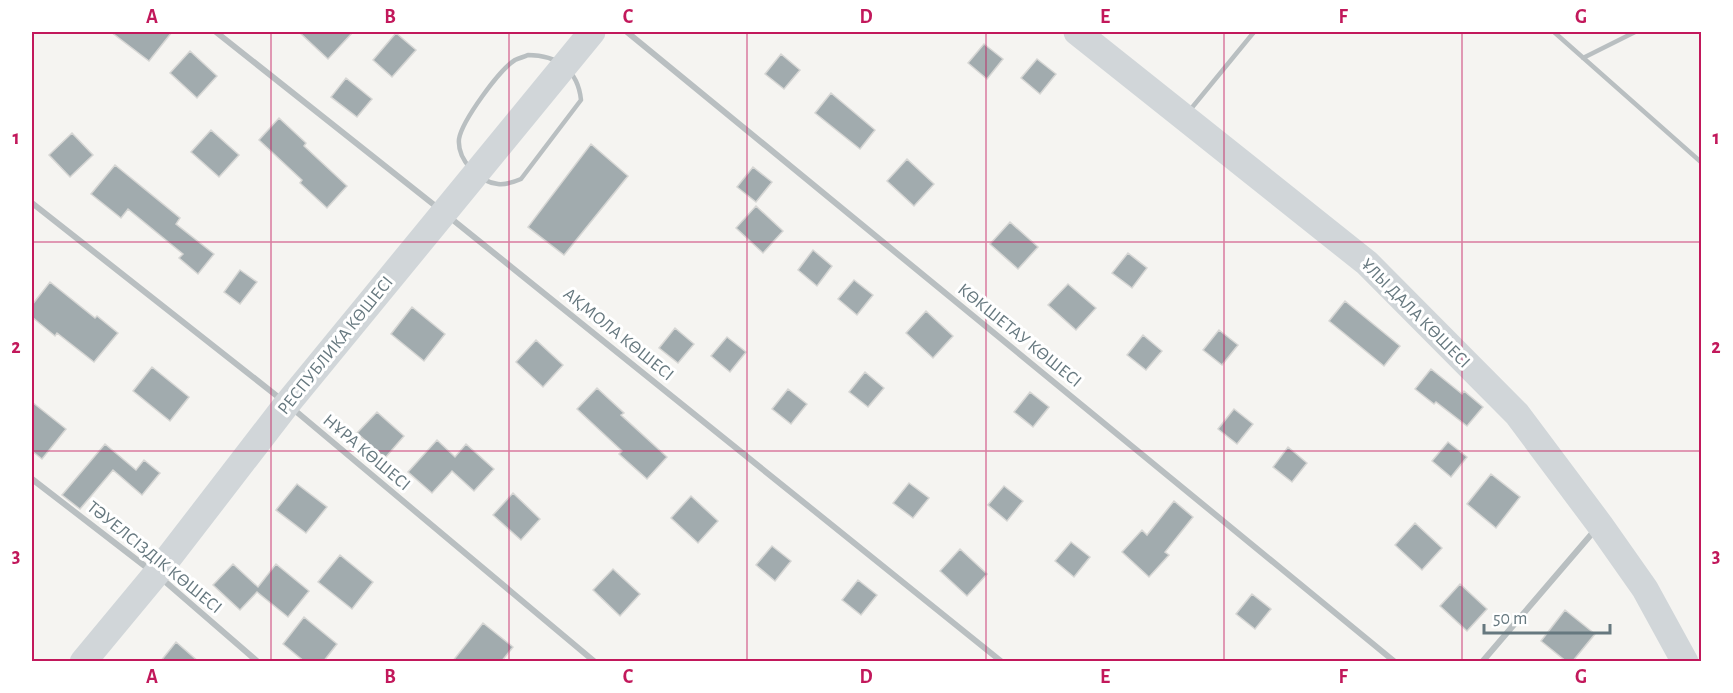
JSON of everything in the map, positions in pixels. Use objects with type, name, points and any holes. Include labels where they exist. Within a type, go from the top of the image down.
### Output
[{"type":"street","name":"АҚМОЛА КӨШЕСІ","points":[[216,32],[1002,662]]},
{"type":"street","name":"РЕСПУБЛИКА КӨШЕСІ","points":[[83,662],[156,574],[287,404],[591,32]]},
{"type":"street","name":"КӨКШЕТАУ КӨШЕСІ","points":[[627,32],[1395,662]]},
{"type":"street","name":"ҰЛЫ ДАЛА КӨШЕСІ","points":[[1077,32],[1367,262],[1517,414],[1645,589],[1685,662]]},
{"type":"street","name":"НҰРА КӨШЕСІ","points":[[32,203],[287,404],[595,662]]},
{"type":"street","name":"ТӘУЕЛСІЗДІК КӨШЕСІ","points":[[32,479],[156,574],[258,662]]},
{"type":"street","points":[[1482,662],[1600,525]]},
{"type":"lane","points":[[1184,117],[1254,32]]},
{"type":"lane","points":[[1554,32],[1701,163]]},
{"type":"lane","points":[[1583,58],[1635,32]]},
{"type":"lane","points":[[528,55],[539,55],[563,65],[576,78],[581,99],[521,179],[498,184],[475,175],[460,152],[459,140],[462,130],[488,88],[514,61],[528,55]]},
{"type":"building","points":[[111,32],[172,32],[149,61]]},
{"type":"building","points":[[299,32],[353,32],[328,59]]},
{"type":"building","points":[[396,33],[416,50],[392,77],[373,60]]},
{"type":"building","points":[[984,44],[1003,59],[987,79],[968,63]]},
{"type":"building","points":[[190,51],[217,76],[197,98],[170,73]]},
{"type":"building","points":[[781,54],[800,70],[784,89],[765,74]]},
{"type":"building","points":[[1037,59],[1056,74],[1040,94],[1021,78]]},
{"type":"building","points":[[346,78],[372,99],[357,117],[331,97]]},
{"type":"building","points":[[831,93],[875,130],[860,149],[815,113]]},
{"type":"building","points":[[279,118],[306,143],[304,146],[347,186],[327,208],[300,183],[302,180],[259,140]]},
{"type":"building","points":[[211,130],[239,155],[219,177],[191,152]]},
{"type":"building","points":[[72,133],[93,155],[70,177],[49,155]]},
{"type":"building","points":[[591,144],[628,176],[564,255],[528,227]]},
{"type":"building","points":[[907,159],[934,184],[914,206],[887,181]]},
{"type":"building","points":[[115,165],[180,218],[176,224],[214,254],[198,274],[179,258],[183,254],[128,209],[121,218],[91,194]]},
{"type":"building","points":[[753,167],[772,182],[756,202],[737,187]]},
{"type":"building","points":[[756,206],[783,231],[763,253],[736,228]]},
{"type":"building","points":[[1010,222],[1038,247],[1018,269],[990,244]]},
{"type":"building","points":[[813,250],[832,266],[817,286],[798,270]]},
{"type":"building","points":[[1128,253],[1147,268],[1132,288],[1112,273]]},
{"type":"building","points":[[240,270],[257,282],[240,304],[224,292]]},
{"type":"building","points":[[854,280],[873,295],[857,315],[838,299]]},
{"type":"building","points":[[50,282],[118,333],[94,362],[57,333],[55,336],[32,317],[32,305]]},
{"type":"building","points":[[1068,284],[1096,308],[1076,330],[1048,305]]},
{"type":"building","points":[[1345,301],[1400,346],[1384,366],[1329,321]]},
{"type":"building","points":[[412,307],[445,334],[424,361],[391,334]]},
{"type":"building","points":[[926,311],[953,336],[933,358],[906,333]]},
{"type":"building","points":[[675,328],[694,344],[678,363],[659,348]]},
{"type":"building","points":[[1219,330],[1238,345],[1222,365],[1203,350]]},
{"type":"building","points":[[1143,335],[1162,351],[1146,370],[1127,355]]},
{"type":"building","points":[[727,337],[746,352],[730,372],[711,356]]},
{"type":"building","points":[[536,340],[563,365],[543,387],[516,362]]},
{"type":"building","points":[[152,367],[189,397],[170,421],[133,391]]},
{"type":"building","points":[[1431,369],[1462,394],[1464,391],[1483,407],[1467,426],[1415,389]]},
{"type":"building","points":[[865,372],[884,388],[868,407],[849,392]]},
{"type":"building","points":[[597,388],[624,413],[621,415],[667,457],[647,479],[619,454],[622,451],[577,409]]},
{"type":"building","points":[[788,389],[807,404],[791,424],[772,409]]},
{"type":"building","points":[[1030,392],[1049,407],[1033,427],[1014,412]]},
{"type":"building","points":[[32,402],[66,429],[42,459],[32,451]]},
{"type":"building","points":[[1234,409],[1253,424],[1237,444],[1218,429]]},
{"type":"building","points":[[377,412],[404,436],[385,458],[357,433]]},
{"type":"building","points":[[437,440],[455,457],[466,444],[494,469],[474,491],[452,471],[432,493],[408,472]]},
{"type":"building","points":[[1448,442],[1467,457],[1451,477],[1432,461]]},
{"type":"building","points":[[105,444],[136,470],[144,460],[160,473],[142,495],[113,470],[80,509],[62,495]]},
{"type":"building","points":[[1288,447],[1307,463],[1292,482],[1273,467]]},
{"type":"building","points":[[1491,474],[1520,497],[1496,528],[1467,504]]},
{"type":"building","points":[[909,483],[929,498],[913,518],[893,503]]},
{"type":"building","points":[[297,484],[327,507],[306,533],[276,510]]},
{"type":"building","points":[[1004,486],[1023,501],[1007,521],[988,505]]},
{"type":"building","points":[[513,493],[540,519],[521,540],[493,515]]},
{"type":"building","points":[[691,496],[718,521],[698,543],[671,518]]},
{"type":"building","points":[[1174,501],[1193,517],[1165,552],[1169,555],[1149,577],[1122,552],[1142,530],[1147,535]]},
{"type":"building","points":[[1415,523],[1442,548],[1422,570],[1395,545]]},
{"type":"building","points":[[1071,542],[1090,557],[1074,577],[1055,561]]},
{"type":"building","points":[[772,546],[791,561],[775,581],[756,565]]},
{"type":"building","points":[[960,549],[987,574],[967,596],[940,571]]},
{"type":"building","points":[[340,555],[373,582],[352,609],[318,582]]},
{"type":"building","points":[[233,564],[258,587],[276,564],[309,591],[288,617],[257,592],[240,610],[213,585]]},
{"type":"building","points":[[613,569],[640,594],[620,616],[593,590]]},
{"type":"building","points":[[858,580],[877,595],[861,615],[842,600]]},
{"type":"building","points":[[1460,584],[1487,609],[1467,631],[1440,606]]},
{"type":"building","points":[[1252,594],[1271,609],[1255,629],[1236,614]]},
{"type":"building","points":[[1565,610],[1595,634],[1572,662],[1567,662],[1541,641]]},
{"type":"building","points":[[304,617],[337,644],[323,662],[305,662],[283,644]]},
{"type":"building","points":[[483,623],[513,647],[501,662],[452,662]]},
{"type":"building","points":[[176,642],[199,662],[160,662]]}]
